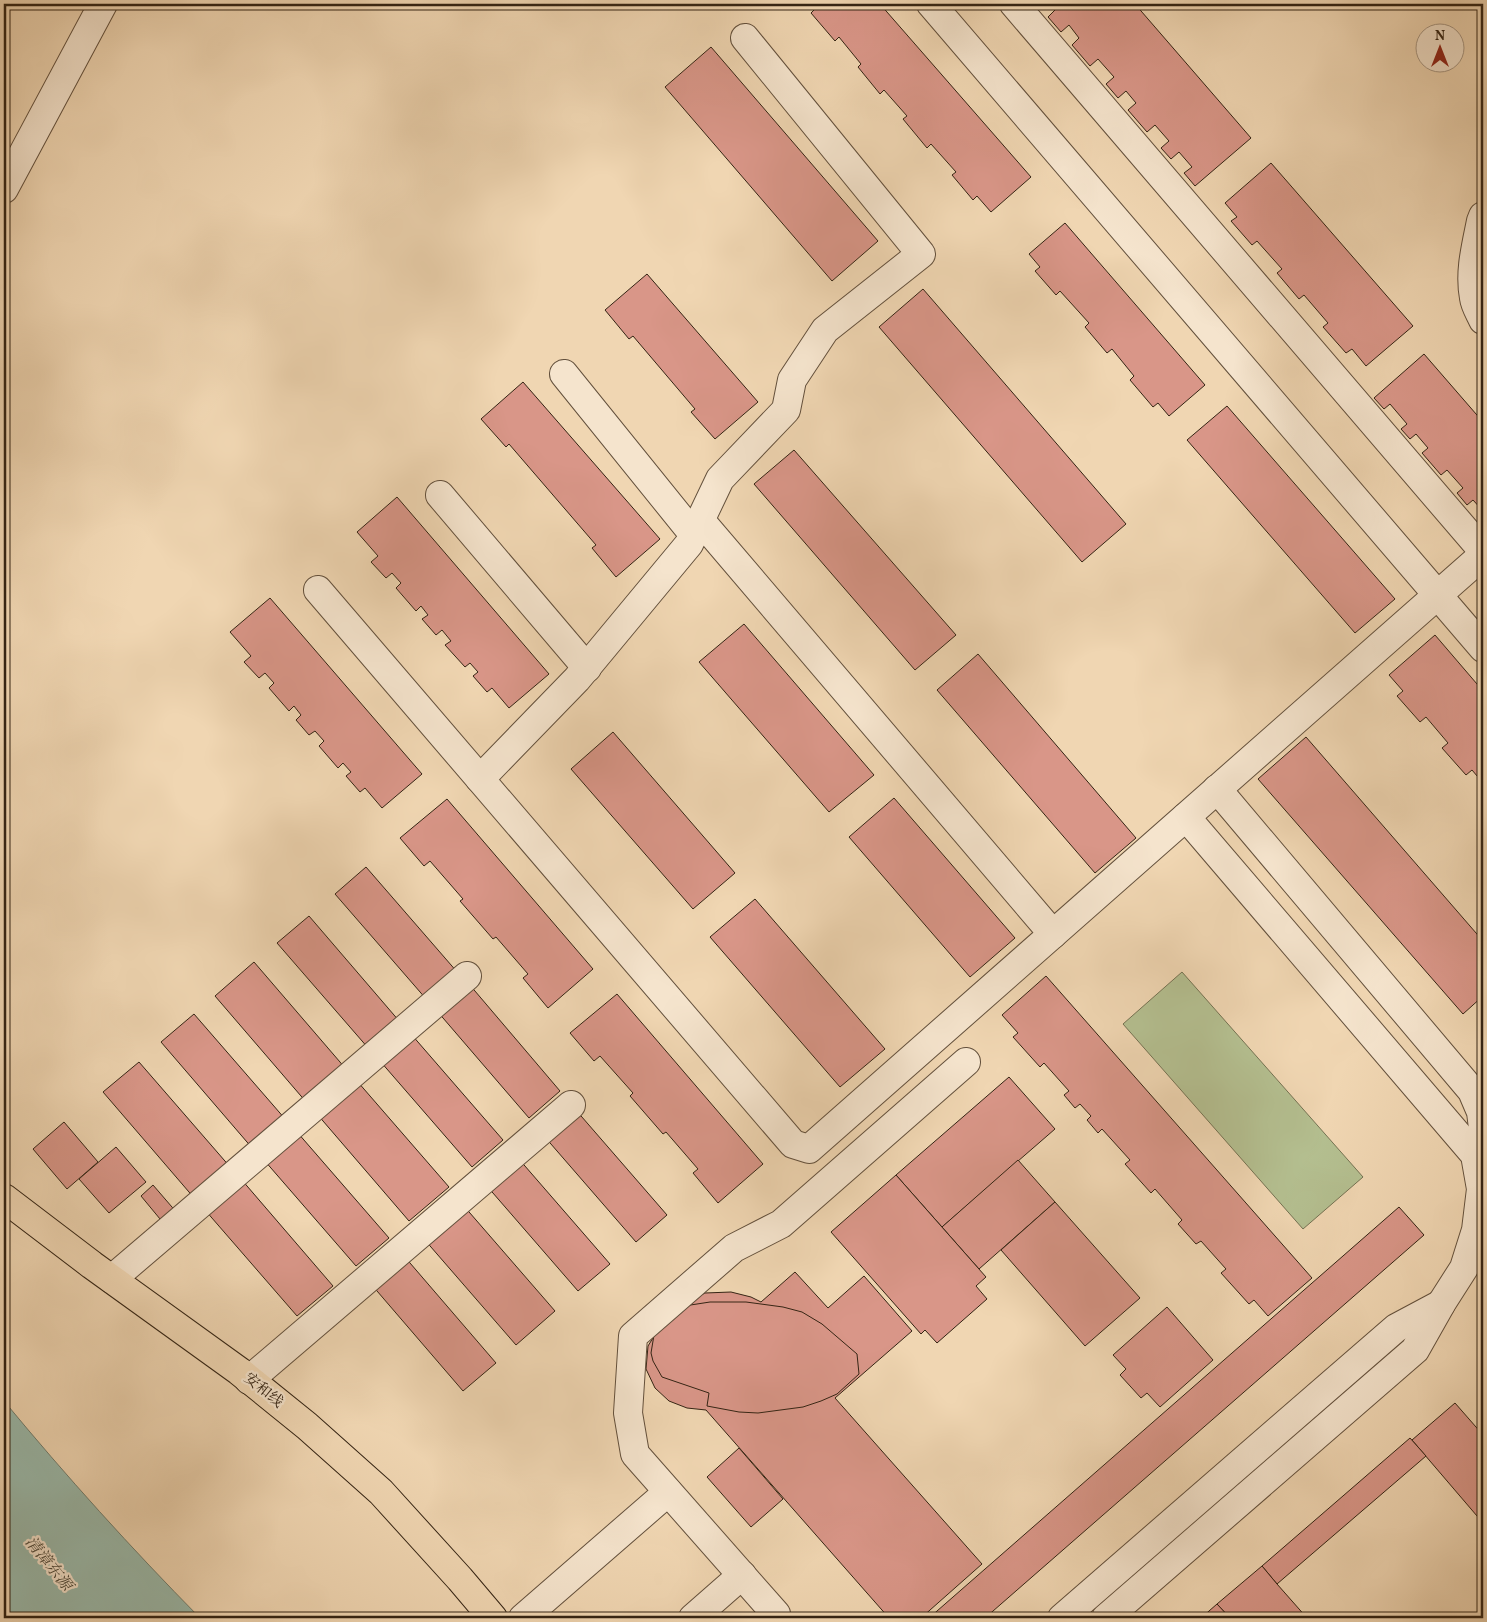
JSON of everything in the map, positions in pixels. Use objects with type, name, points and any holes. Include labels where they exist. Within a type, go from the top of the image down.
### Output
[{"type":"main road","name":"安和线","points":[[4,1198],[249,1380],[307,1426],[381,1492],[493,1618]]},
{"type":"street","points":[[4,189],[102,4]]},
{"type":"street","points":[[931,4],[1483,648]]},
{"type":"street","points":[[1014,4],[1483,551]]},
{"type":"street","points":[[480,780],[587,668],[689,544],[720,480],[786,410],[792,380],[826,330],[921,254],[746,38]]},
{"type":"street","points":[[1483,216],[1474,254],[1472,276],[1474,300],[1483,320]]},
{"type":"street","points":[[564,374],[1053,934]]},
{"type":"street","points":[[440,495],[587,668]]},
{"type":"street","points":[[318,590],[793,1144],[809,1149],[1483,556]]},
{"type":"street","points":[[1218,789],[1472,1092],[1481,1112],[1483,1128]]},
{"type":"street","points":[[1106,1618],[1415,1350],[1464,1268],[1476,1230],[1481,1189],[1479,1145],[1186,817]]},
{"type":"street","points":[[112,1279],[466,976]]},
{"type":"street","points":[[776,1614],[635,1454],[628,1413],[633,1336],[734,1248],[780,1224],[966,1062]]},
{"type":"street","points":[[249,1380],[571,1105]]},
{"type":"street","points":[[1062,1618],[1396,1328],[1441,1304]]},
{"type":"street","points":[[523,1618],[668,1492]]},
{"type":"street","points":[[693,1618],[742,1575]]},
{"type":"green space","points":[[1182,972],[1363,1177],[1303,1229],[1123,1024]]},
{"type":"water","name":"清漳东源","points":[[4,1401],[99,1511],[200,1618],[4,1618]]},
{"type":"building","points":[[810,4],[880,4],[1031,177],[991,212],[977,196],[973,200],[952,175],[956,172],[931,144],[927,148],[903,119],[907,116],[884,90],[880,94],[858,67],[861,64],[839,37],[835,41],[811,13],[815,9]]},
{"type":"building","points":[[1050,4],[1135,4],[1251,138],[1195,186],[1184,173],[1192,167],[1179,152],[1171,159],[1161,148],[1169,141],[1155,125],[1147,132],[1128,110],[1136,103],[1126,91],[1118,98],[1106,84],[1114,77],[1098,59],[1090,66],[1072,45],[1079,38],[1069,25],[1061,32],[1048,17],[1055,10]]},
{"type":"building","points":[[711,47],[878,241],[832,281],[665,87]]},
{"type":"building","points":[[1271,163],[1413,326],[1366,366],[1352,349],[1346,353],[1323,327],[1328,323],[1304,295],[1299,299],[1277,273],[1282,269],[1257,241],[1252,245],[1231,221],[1237,217],[1225,203]]},
{"type":"building","points":[[1065,223],[1205,385],[1169,416],[1158,403],[1153,407],[1130,380],[1134,376],[1112,349],[1107,353],[1085,327],[1089,323],[1060,291],[1056,295],[1035,271],[1040,267],[1029,254]]},
{"type":"building","points":[[647,274],[758,402],[715,439],[691,412],[695,409],[633,336],[629,339],[605,310]]},
{"type":"building","points":[[923,289],[1126,524],[1082,562],[879,327]]},
{"type":"building","points":[[1424,354],[1483,422],[1483,511],[1473,500],[1467,505],[1457,493],[1463,488],[1447,470],[1441,475],[1422,453],[1428,448],[1416,434],[1410,439],[1401,429],[1407,424],[1390,404],[1384,409],[1374,398]]},
{"type":"building","points":[[523,382],[660,539],[616,577],[592,548],[596,545],[509,444],[506,447],[481,419]]},
{"type":"building","points":[[1227,406],[1395,599],[1355,633],[1187,440]]},
{"type":"building","points":[[794,450],[956,635],[915,670],[754,484]]},
{"type":"building","points":[[397,497],[549,674],[509,708],[492,688],[487,692],[473,676],[478,672],[470,663],[465,667],[445,645],[451,641],[442,630],[436,635],[422,619],[428,615],[421,606],[416,611],[396,588],[401,583],[392,573],[386,578],[371,562],[378,556],[357,532]]},
{"type":"building","points":[[1483,511],[1483,523],[1477,516]]},
{"type":"building","points":[[270,598],[422,774],[382,808],[365,788],[360,792],[346,776],[351,772],[343,763],[338,768],[319,746],[324,741],[315,731],[309,735],[296,720],[301,715],[294,706],[289,711],[269,688],[274,683],[265,673],[259,678],[244,662],[251,656],[230,632]]},
{"type":"building","points":[[744,624],[874,775],[829,812],[699,662]]},
{"type":"building","points":[[1435,635],[1483,691],[1483,783],[1472,770],[1466,775],[1442,748],[1448,743],[1426,717],[1420,722],[1397,696],[1403,691],[1389,675]]},
{"type":"building","points":[[978,654],[1136,838],[1095,873],[937,690]]},
{"type":"building","points":[[613,732],[735,873],[693,909],[571,769]]},
{"type":"building","points":[[1306,737],[1483,941],[1483,996],[1463,1014],[1258,779]]},
{"type":"building","points":[[894,798],[1015,938],[970,977],[849,837]]},
{"type":"building","points":[[447,799],[593,969],[548,1008],[523,978],[528,974],[496,937],[493,939],[460,901],[463,899],[430,861],[424,866],[400,838]]},
{"type":"building","points":[[366,867],[458,973],[427,1000],[335,894]]},
{"type":"building","points":[[755,899],[885,1049],[840,1087],[710,937]]},
{"type":"building","points":[[309,916],[400,1022],[369,1049],[277,943]]},
{"type":"building","points":[[254,962],[346,1069],[307,1103],[215,996]]},
{"type":"building","points":[[1046,976],[1312,1278],[1268,1316],[1254,1300],[1249,1304],[1221,1273],[1226,1269],[1201,1241],[1196,1244],[1178,1224],[1182,1220],[1155,1189],[1151,1193],[1125,1164],[1130,1160],[1102,1129],[1098,1133],[1087,1120],[1091,1116],[1080,1104],[1075,1108],[1064,1095],[1069,1091],[1044,1063],[1040,1067],[1013,1037],[1018,1033],[1002,1015]]},
{"type":"building","points":[[469,984],[560,1091],[529,1118],[437,1011]]},
{"type":"building","points":[[617,994],[763,1164],[718,1203],[693,1173],[698,1169],[666,1132],[663,1134],[630,1096],[633,1093],[600,1056],[594,1061],[570,1033]]},
{"type":"building","points":[[194,1014],[286,1120],[253,1149],[161,1042]]},
{"type":"building","points":[[411,1034],[503,1140],[472,1167],[380,1061]]},
{"type":"building","points":[[139,1062],[231,1168],[195,1199],[103,1092]]},
{"type":"building","points":[[1009,1077],[1055,1129],[942,1227],[896,1175]]},
{"type":"building","points":[[357,1081],[449,1187],[409,1221],[317,1114]]},
{"type":"building","points":[[575,1109],[667,1215],[636,1242],[544,1136]]},
{"type":"building","points":[[64,1122],[98,1162],[67,1189],[33,1149]]},
{"type":"building","points":[[297,1132],[389,1238],[356,1266],[264,1160]]},
{"type":"building","points":[[116,1147],[146,1182],[109,1213],[79,1179]]},
{"type":"building","points":[[518,1158],[610,1264],[578,1291],[486,1185]]},
{"type":"building","points":[[1018,1160],[1055,1202],[979,1269],[942,1227]]},
{"type":"building","points":[[896,1175],[986,1277],[976,1286],[987,1299],[937,1343],[925,1330],[921,1334],[831,1232]]},
{"type":"building","points":[[241,1179],[333,1286],[297,1316],[205,1210]]},
{"type":"building","points":[[153,1185],[178,1214],[165,1225],[141,1196]]},
{"type":"building","points":[[1055,1202],[1140,1298],[1085,1346],[1001,1250]]},
{"type":"building","points":[[463,1205],[555,1311],[516,1345],[424,1239]]},
{"type":"building","points":[[1399,1207],[1424,1235],[985,1618],[929,1618]]},
{"type":"building","points":[[404,1256],[496,1363],[463,1391],[371,1284]]},
{"type":"building","points":[[795,1272],[828,1308],[864,1276],[912,1331],[835,1398],[982,1564],[921,1618],[889,1618],[706,1410],[687,1408],[669,1401],[655,1388],[646,1369],[648,1346],[661,1325],[688,1301],[705,1293],[731,1292],[751,1297],[761,1302]]},
{"type":"building","points":[[710,1302],[746,1302],[783,1307],[802,1312],[822,1324],[857,1354],[859,1374],[837,1394],[803,1407],[758,1413],[739,1412],[707,1406],[709,1393],[662,1377],[653,1361],[651,1353],[654,1335],[684,1306]]},
{"type":"building","points":[[1167,1307],[1213,1360],[1160,1407],[1147,1393],[1141,1398],[1120,1375],[1126,1369],[1113,1355]]},
{"type":"building","points":[[1455,1403],[1483,1435],[1483,1523],[1412,1440]]},
{"type":"building","points":[[1410,1438],[1426,1456],[1277,1584],[1262,1566]]},
{"type":"building","points":[[739,1448],[783,1499],[751,1527],[707,1477]]},
{"type":"building","points":[[1262,1566],[1307,1618],[1230,1618],[1217,1604]]},
{"type":"building","points":[[1217,1604],[1230,1618],[1201,1618]]}]
